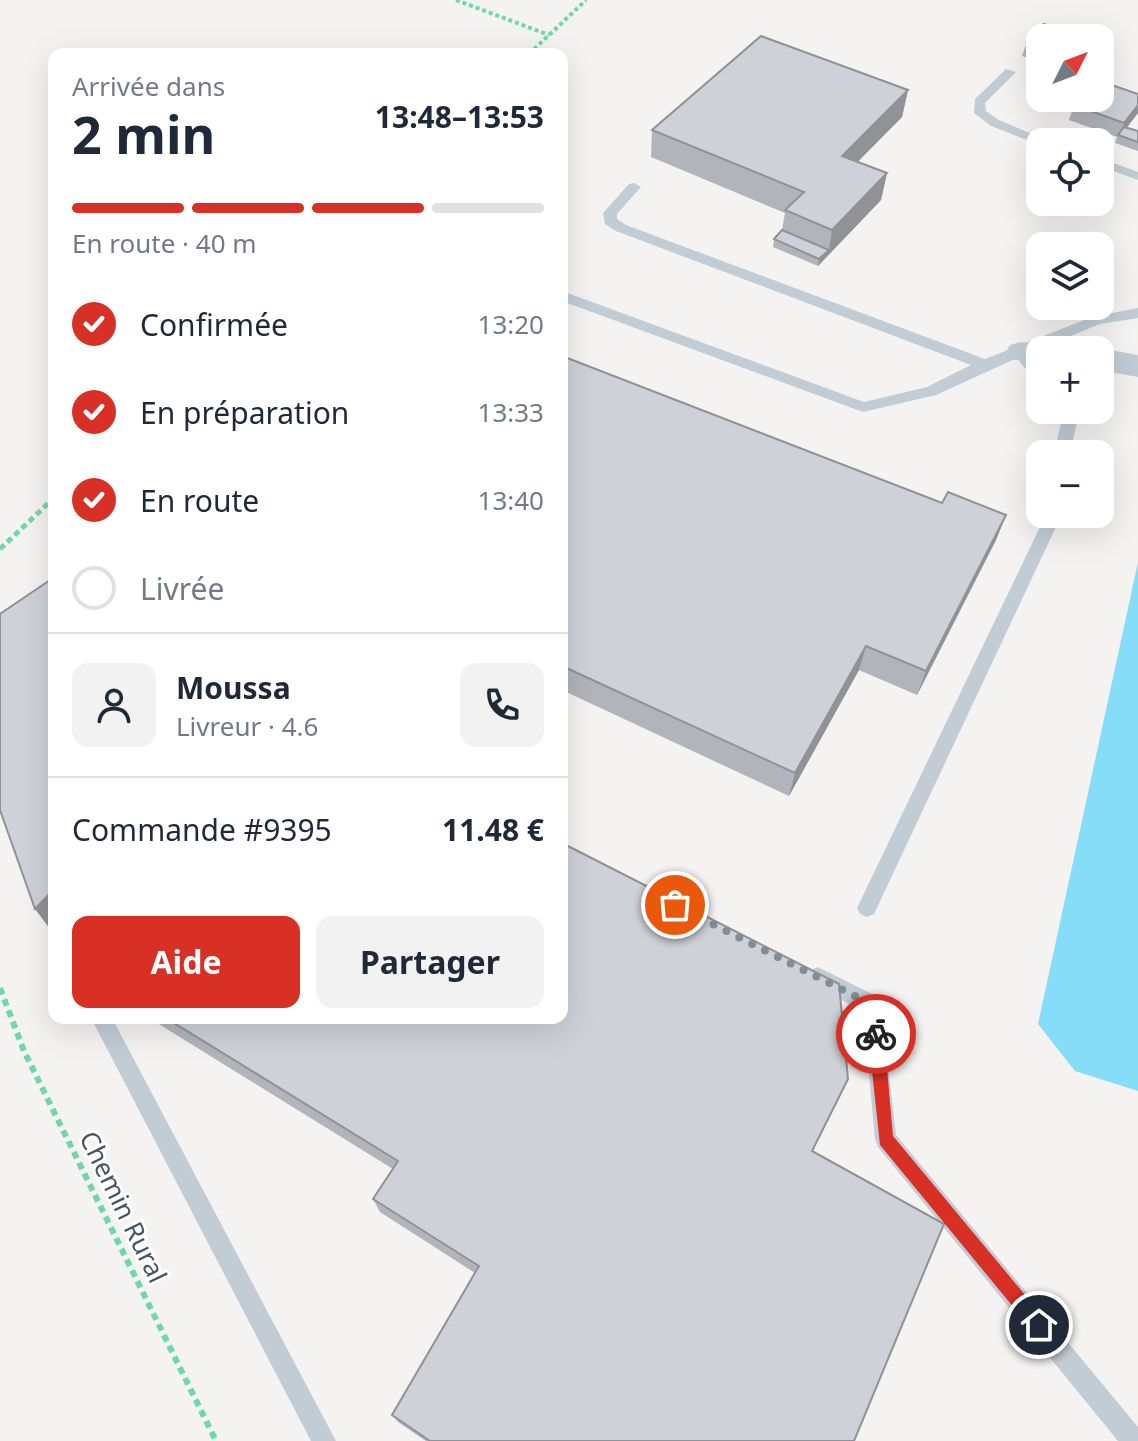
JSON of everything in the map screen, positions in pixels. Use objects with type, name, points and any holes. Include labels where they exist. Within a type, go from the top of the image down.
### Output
[{"type":"street","points":[[1114,362],[1138,366]]},
{"type":"lane","points":[[1010,72],[979,102],[980,113],[995,123],[1026,135]]},
{"type":"lane","points":[[1114,167],[1138,176]]},
{"type":"lane","points":[[634,187],[610,213],[610,221],[621,228],[985,365]]},
{"type":"lane","points":[[568,298],[863,407],[931,391],[985,365],[1026,354]]},
{"type":"lane","points":[[1065,336],[1097,320],[1138,313]]},
{"type":"lane","points":[[867,908],[1048,528]]},
{"type":"lane","points":[[803,969],[873,1005],[886,1139],[1134,1441]]},
{"type":"lane","points":[[104,1024],[324,1441]]},
{"type":"path","points":[[456,0],[549,35]]},
{"type":"path","points":[[535,48],[586,0]]},
{"type":"path","points":[[0,549],[48,504]]},
{"type":"path","name":"Chemin Rural","points":[[0,988],[24,1051],[216,1441]]},
{"type":"water","points":[[1138,562],[1138,1091],[1075,1071],[1038,1024]]},
{"type":"building","points":[[761,36],[908,90],[842,156],[887,173],[832,230],[785,210],[804,192],[652,130]]},
{"type":"building","points":[[1114,86],[1138,94],[1138,105],[1124,123],[1093,112],[1114,112]]},
{"type":"building","points":[[1124,127],[1138,131],[1138,142],[1118,135]]},
{"type":"building","points":[[782,230],[829,250],[819,259],[774,239]]},
{"type":"building","points":[[568,358],[942,503],[948,492],[1006,515],[926,671],[866,646],[795,773],[568,669]]},
{"type":"building","points":[[48,581],[48,895],[35,909],[0,810],[0,614]]},
{"type":"building","points":[[568,846],[839,984],[848,1079],[812,1151],[944,1224],[854,1441],[430,1441],[392,1415],[479,1266],[373,1199],[398,1161],[176,1024],[568,1024]]},
{"type":"way so far","points":[[675,905],[873,1005],[876,1034]]},
{"type":"route","points":[[876,1034],[886,1139],[1039,1325]]}]
